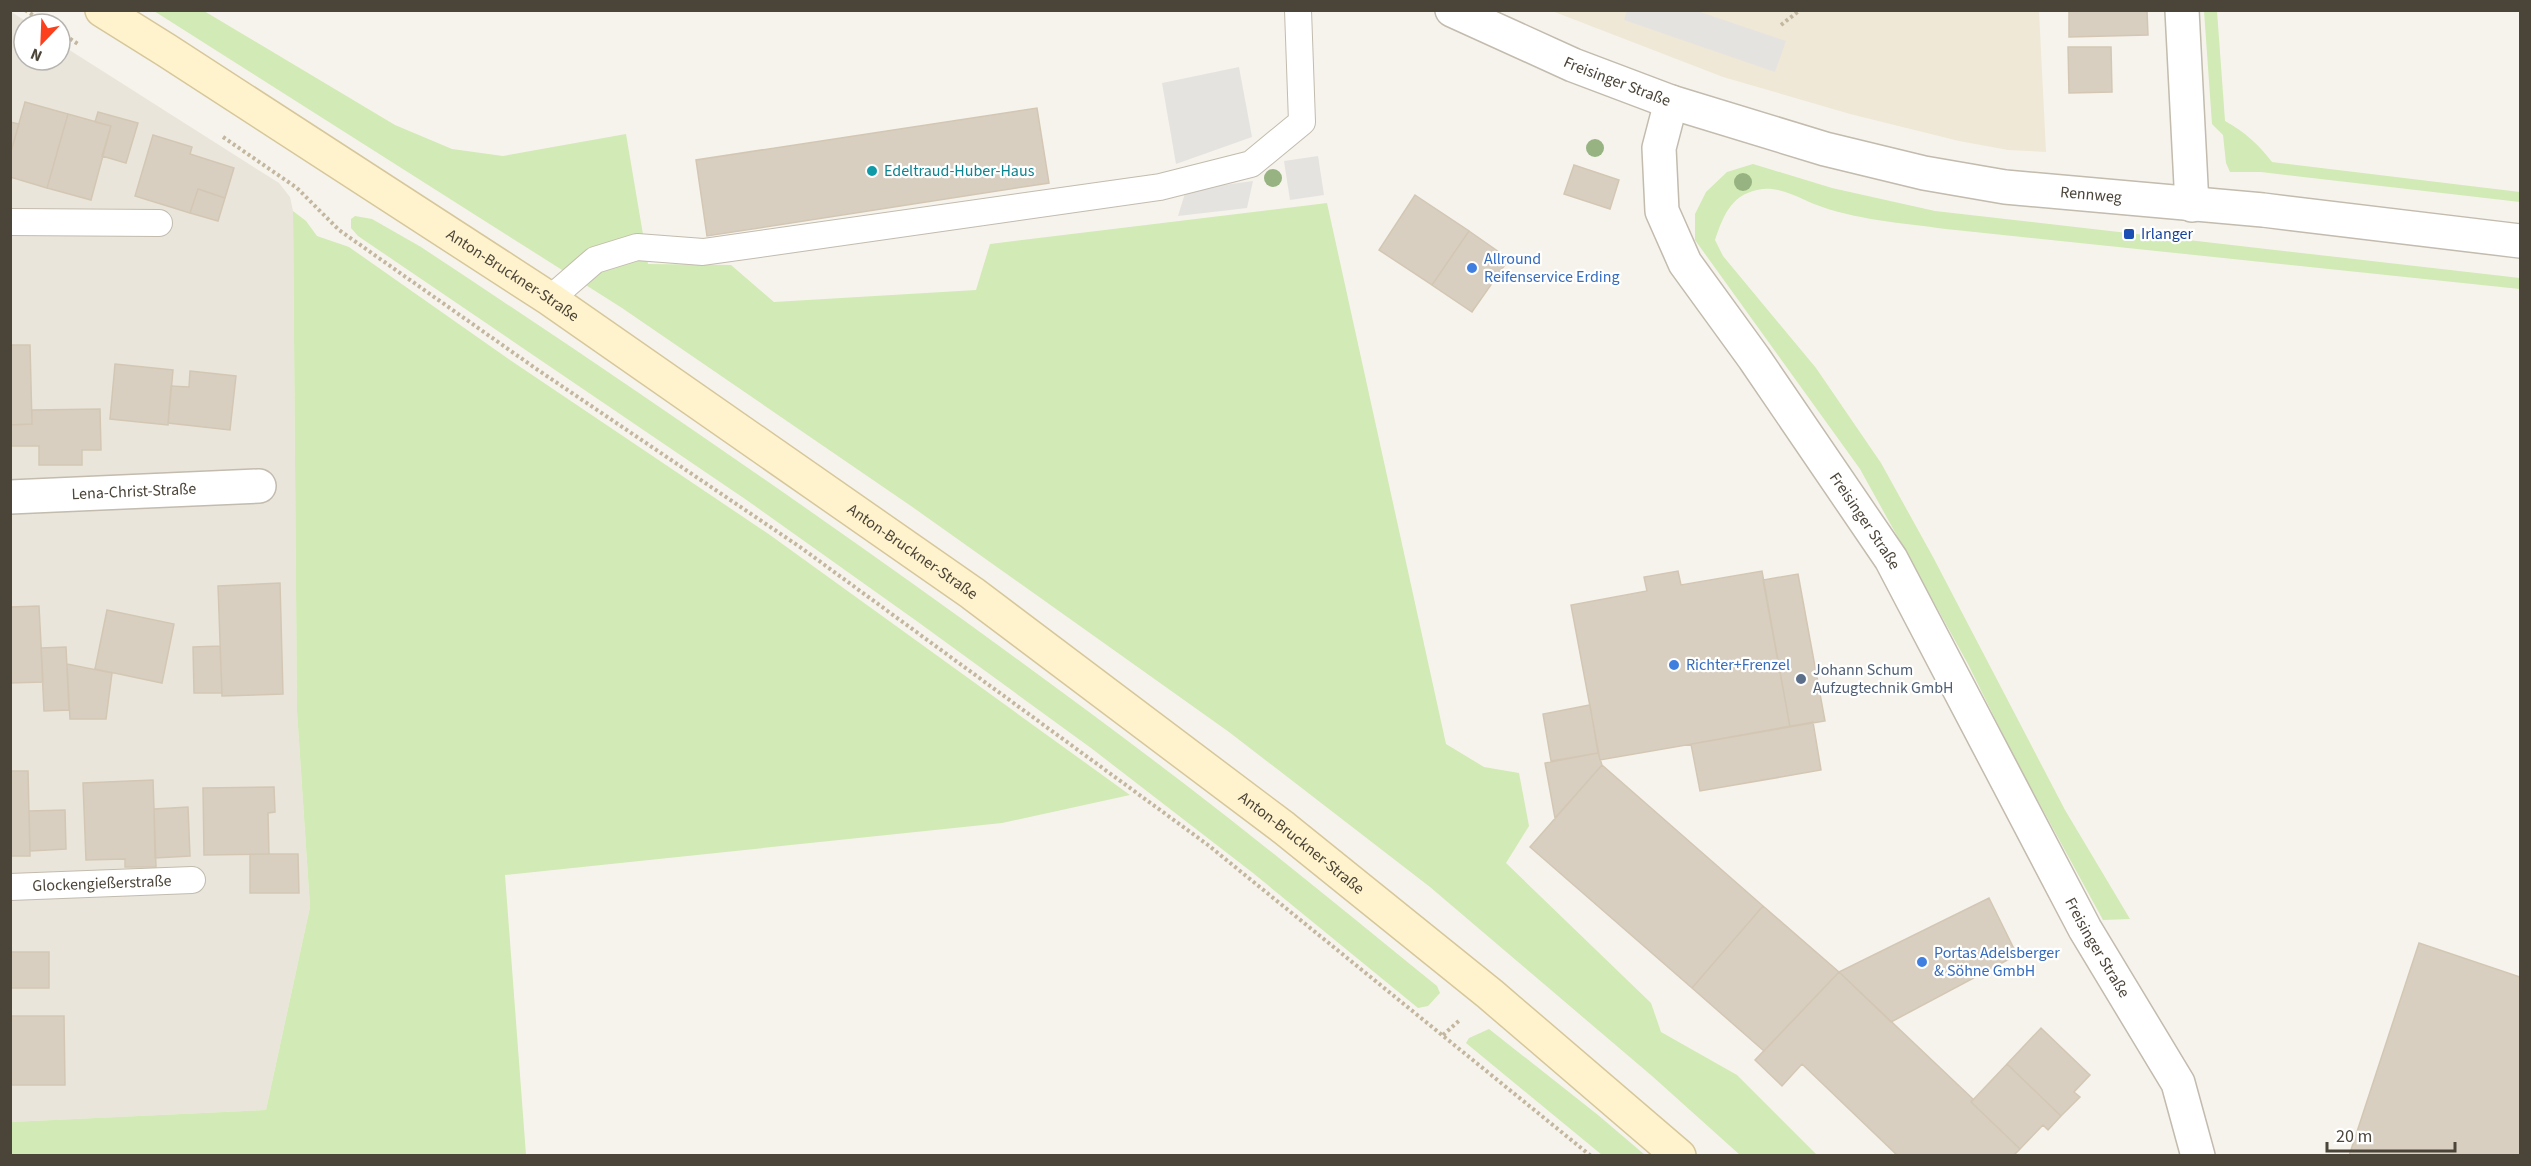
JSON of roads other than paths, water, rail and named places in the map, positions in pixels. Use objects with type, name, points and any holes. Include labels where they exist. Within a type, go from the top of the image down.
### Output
[{"type":"main road","name":"Anton-Bruckner-Straße","points":[[102,10],[550,299],[972,593],[1274,821],[1490,994],[1679,1155]]},
{"type":"street","name":"Freisinger Straße","points":[[1452,10],[1573,65],[1671,102],[1659,148],[1662,211],[1685,263],[1754,357],[1891,559],[2085,929],[2178,1083],[2198,1155]]},
{"type":"street","points":[[2182,10],[2192,205]]},
{"type":"street","name":"Rennweg","points":[[1671,102],[1826,149],[1924,173],[2005,187],[2263,210],[2520,241]]},
{"type":"street","name":"Lena-Christ-Straße","points":[[10,497],[259,486]]},
{"type":"lane","points":[[550,299],[595,260],[637,247],[703,252],[1160,187],[1251,164],[1302,122],[1298,10]]},
{"type":"lane","points":[[10,222],[159,222]]},
{"type":"lane","name":"Glockengießerstraße","points":[[10,887],[192,880]]},
{"type":"place","name":"Edeltraud-Huber-Haus","points":[[872,171]]},
{"type":"place","name":"Irlanger","points":[[2129,234]]},
{"type":"place","name":"Allround Reifenservice Erding","points":[[1472,268]]},
{"type":"place","name":"Richter+Frenzel","points":[[1674,665]]},
{"type":"place","name":"Johann Schum Aufzugtechnik GmbH","points":[[1801,679]]},
{"type":"place","name":"Portas Adelsberger & Söhne GmbH","points":[[1922,962]]}]
